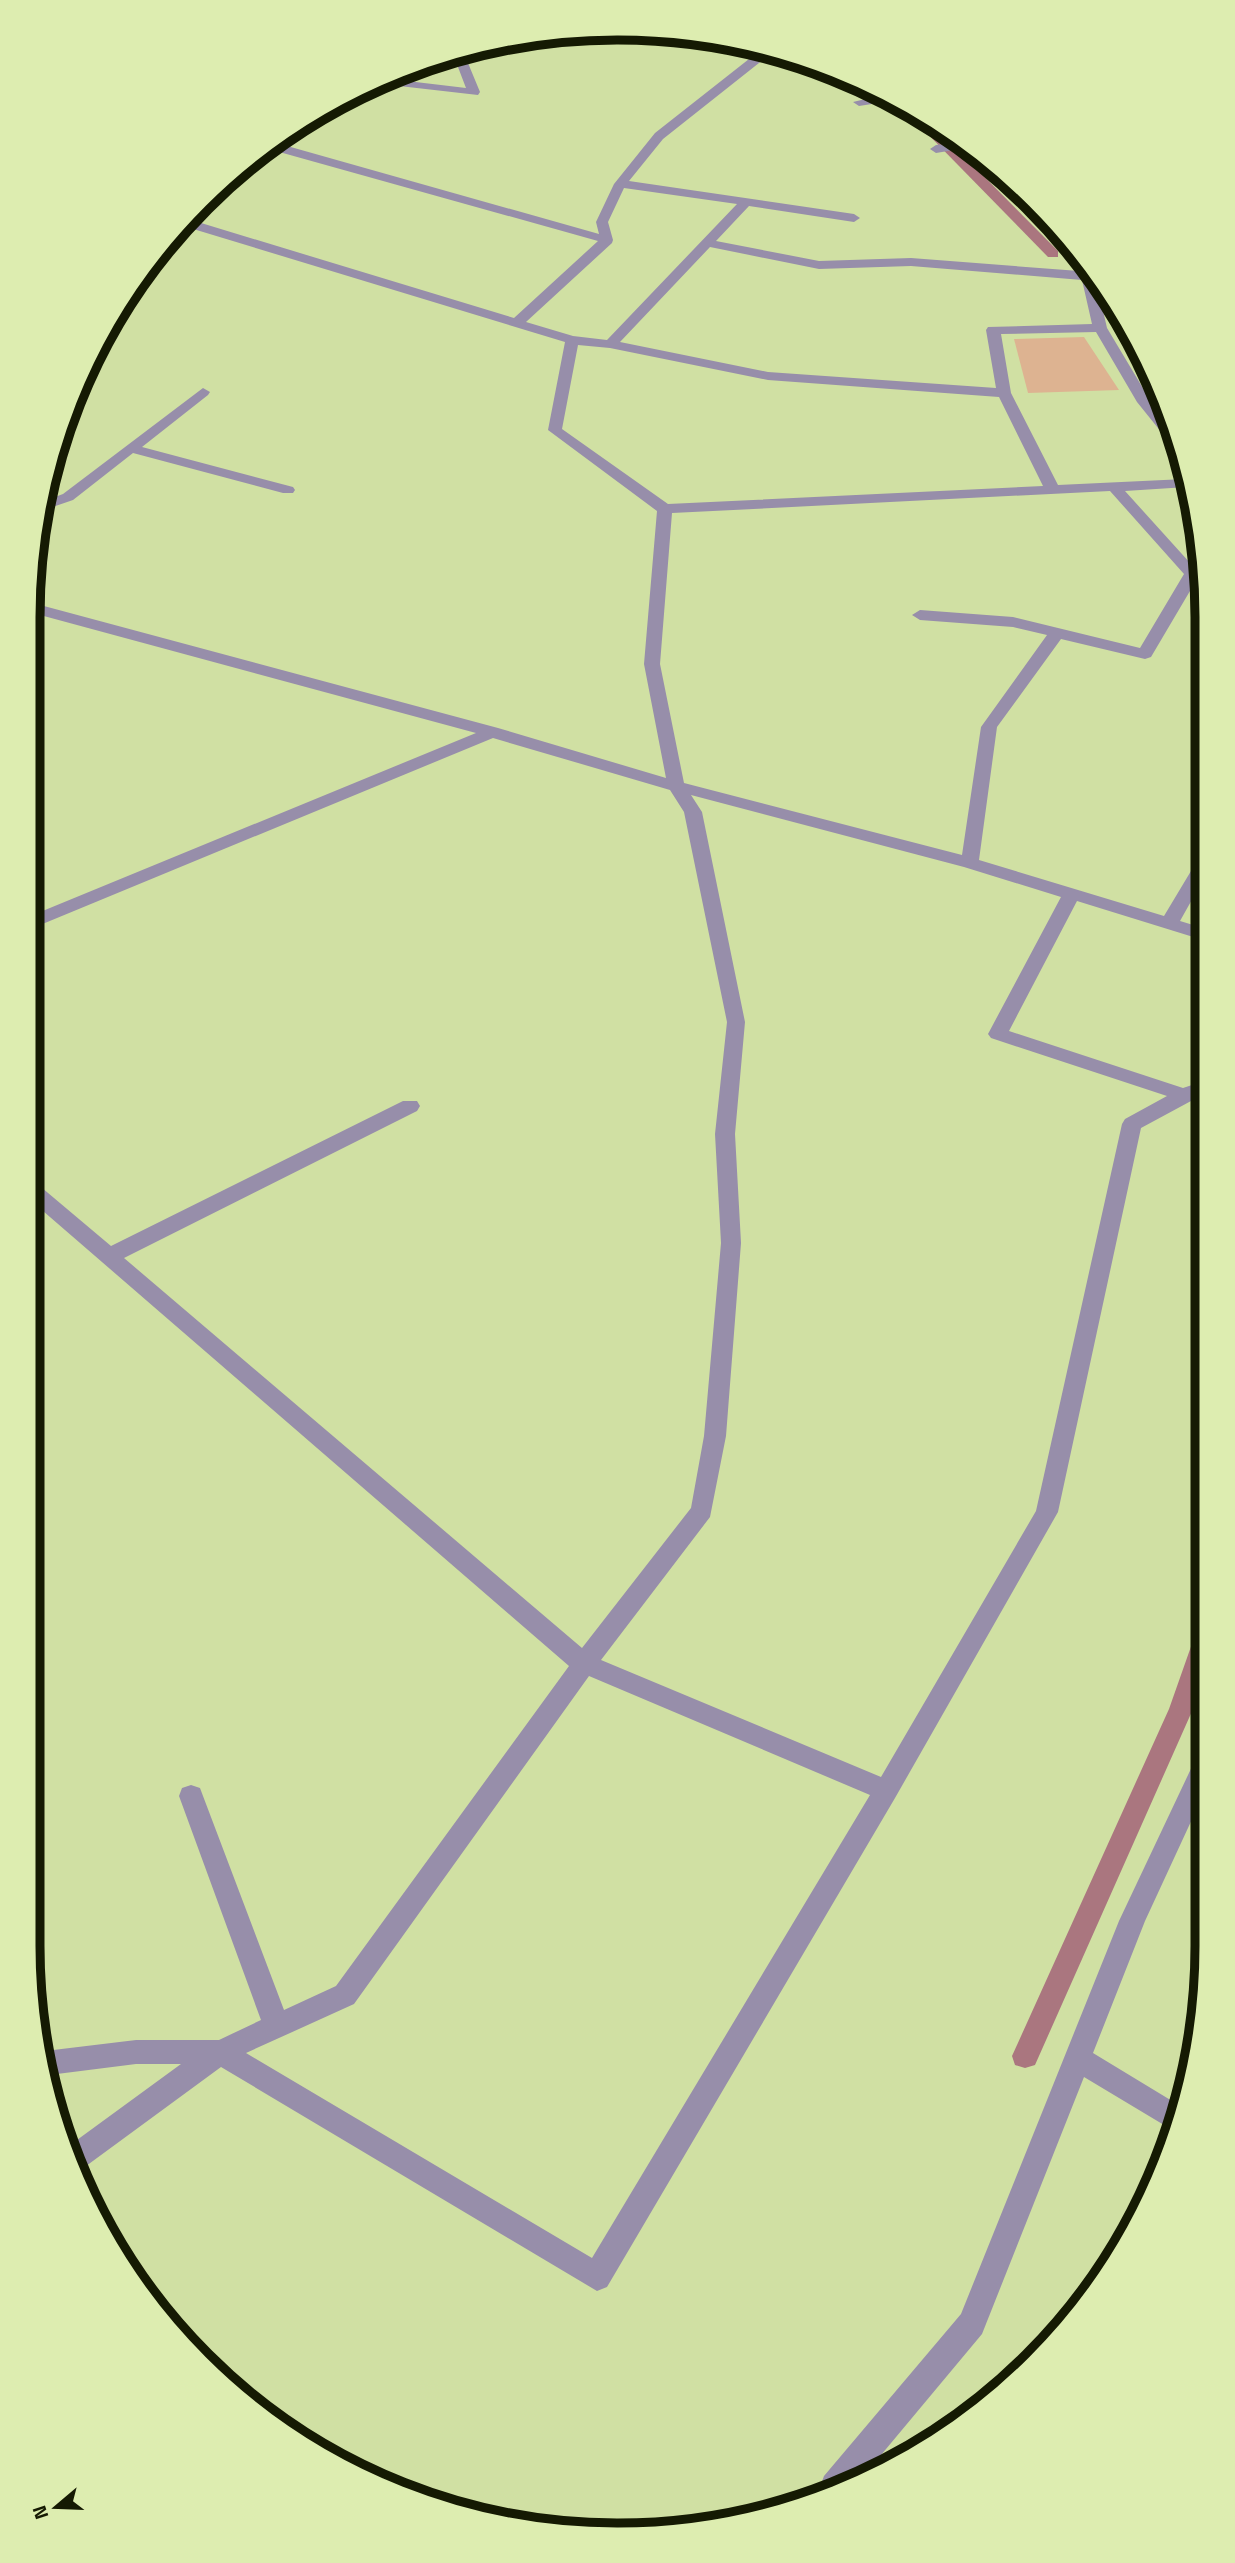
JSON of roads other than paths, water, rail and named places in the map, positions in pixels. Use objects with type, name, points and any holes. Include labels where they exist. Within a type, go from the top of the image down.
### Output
[{"type":"street","points":[[607,240],[602,222],[620,184],[659,136],[758,58]]},
{"type":"street","points":[[399,83],[474,92],[462,62]]},
{"type":"street","points":[[859,102],[874,100]]},
{"type":"street","points":[[936,149],[951,147]]},
{"type":"street","points":[[282,149],[607,240]]},
{"type":"street","points":[[620,184],[854,218]]},
{"type":"street","points":[[610,344],[746,202]]},
{"type":"street","points":[[194,225],[572,340],[610,344],[768,376],[1004,393]]},
{"type":"street","points":[[517,323],[607,240]]},
{"type":"street","points":[[707,243],[819,265],[911,262],[1082,276]]},
{"type":"street","points":[[1091,288],[1100,328],[1144,402],[1160,422]]},
{"type":"street","points":[[1052,488],[1004,393],[993,330],[1100,328]]},
{"type":"street","points":[[572,340],[555,430],[665,509],[1179,483]]},
{"type":"street","points":[[51,503],[68,497],[203,392]]},
{"type":"street","points":[[130,448],[288,490]]},
{"type":"street","points":[[920,615],[1013,622],[1145,654],[1192,574],[1114,487]]},
{"type":"street","points":[[80,2154],[220,2052],[345,1995],[584,1664],[702,1511],[715,1436],[731,1243],[725,1134],[736,1021],[694,812],[676,786],[652,664],[665,509]]},
{"type":"street","points":[[40,610],[492,732],[676,786],[970,863],[1195,932]]},
{"type":"street","points":[[970,863],[989,727],[1057,633]]},
{"type":"street","points":[[40,919],[492,732]]},
{"type":"street","points":[[1169,924],[1195,879]]},
{"type":"street","points":[[1071,895],[998,1034],[1194,1091]]},
{"type":"street","points":[[52,2062],[136,2052],[220,2052],[597,2277],[886,1790],[1047,1512],[1132,1124],[1194,1091]]},
{"type":"street","points":[[109,1256],[410,1106]]},
{"type":"street","points":[[40,1197],[584,1664],[886,1790]]},
{"type":"street","points":[[844,2476],[972,2324],[1132,1921],[1195,1790]]},
{"type":"street","points":[[191,1796],[277,2026]]},
{"type":"street","points":[[1077,2059],[1169,2115]]},
{"type":"waterway","points":[[940,140],[1053,254]]},
{"type":"waterway","points":[[1025,2056],[1181,1709],[1195,1669]]}]
